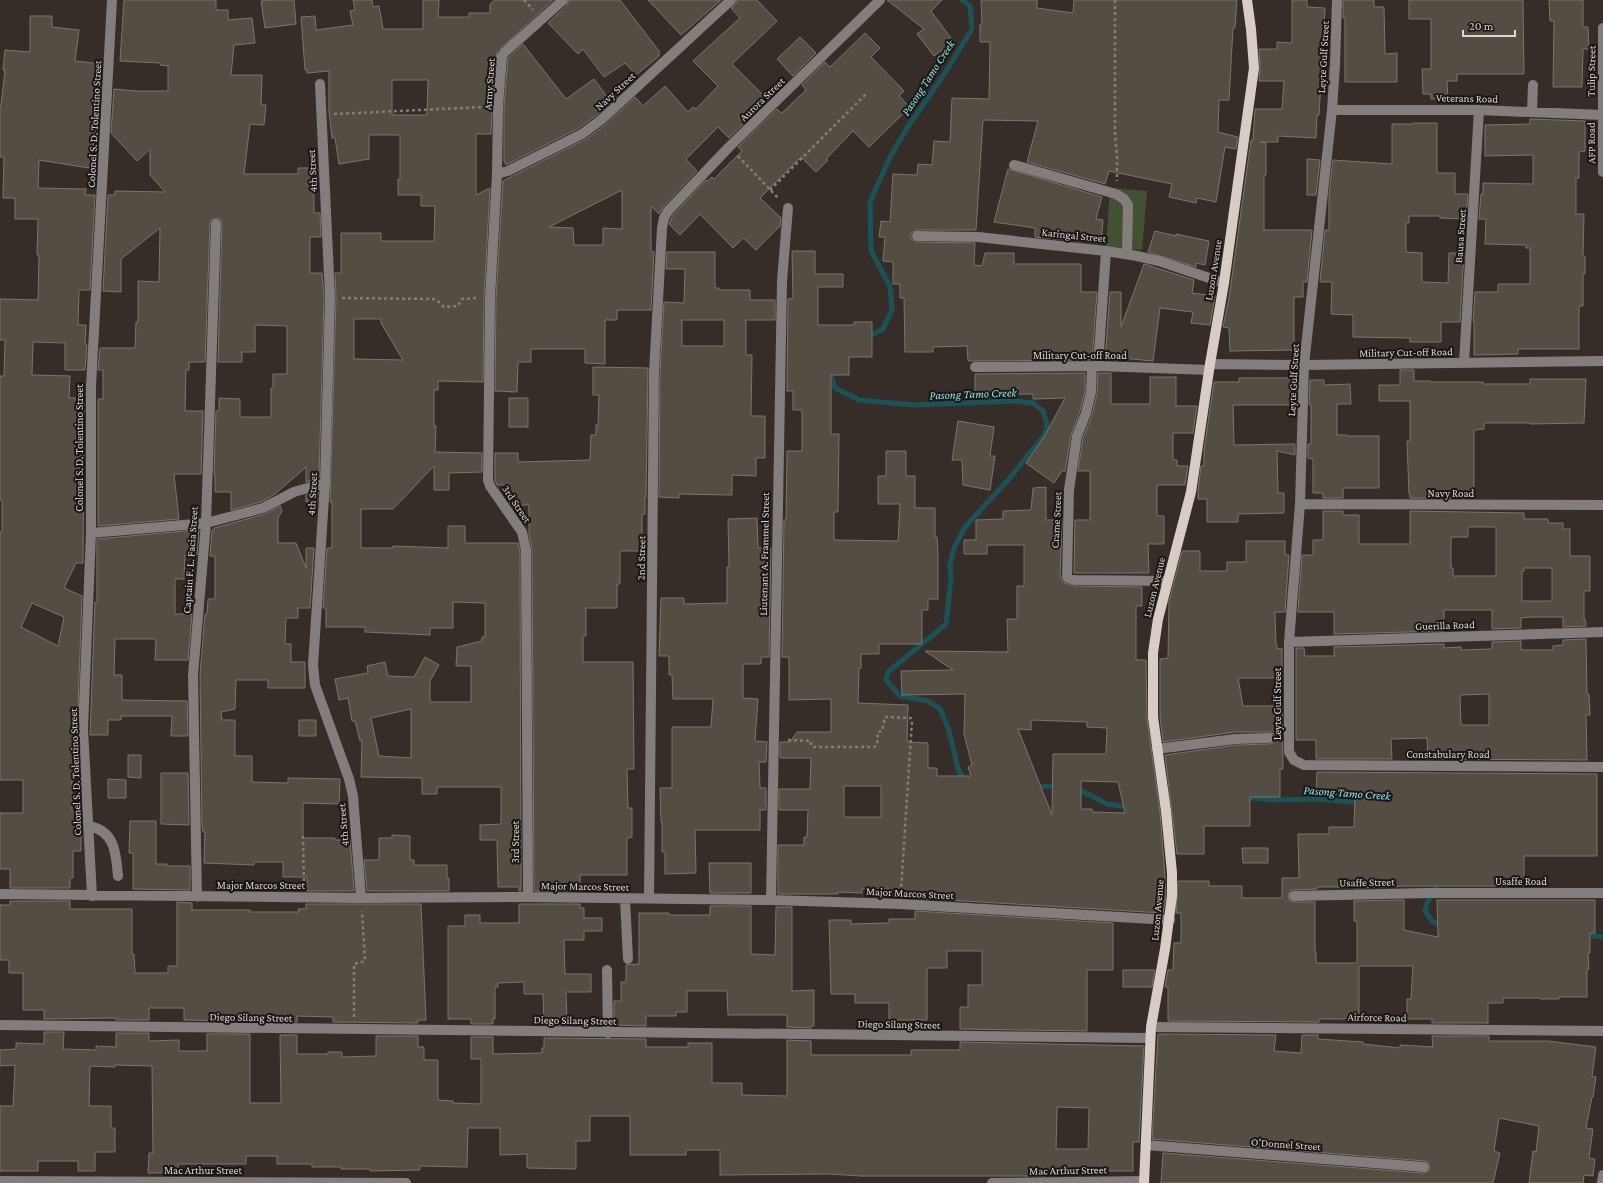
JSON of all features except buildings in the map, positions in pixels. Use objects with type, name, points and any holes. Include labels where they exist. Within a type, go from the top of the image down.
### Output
[{"type":"main road","name":"Luzon Avenue","points":[[1144,1182],[1150,1038],[1170,920],[1172,873],[1152,696],[1153,654],[1158,619],[1191,492],[1209,367],[1224,283],[1254,68],[1247,0]]},
{"type":"street","name":"Colonel S. D. Tolentino Street","points":[[92,896],[83,729],[91,533],[91,386],[112,0]]},
{"type":"street","name":"Army Street","points":[[497,174],[498,107],[503,53],[564,0]]},
{"type":"street","name":"Navy Street","points":[[497,174],[508,171],[582,134],[601,120],[732,0]]},
{"type":"street","name":"Aurora Street","points":[[664,218],[668,211],[729,147],[880,0]]},
{"type":"street","name":"Leyte Gulf Street","points":[[1294,760],[1289,752],[1288,738],[1288,642],[1300,504],[1304,365],[1332,110],[1337,0]]},
{"type":"street","name":"Tulip Street","points":[[1603,28],[1603,115]]},
{"type":"street","name":"4th Street","points":[[320,84],[330,297],[325,483],[314,672],[315,685],[349,779],[353,796],[361,898]]},
{"type":"street","points":[[1532,112],[1533,85]]},
{"type":"street","name":"Veterans Road","points":[[1332,110],[1480,110],[1603,115]]},
{"type":"street","name":"Bausa Street","points":[[1464,363],[1480,110]]},
{"type":"street","name":"AFP Road","points":[[1603,115],[1603,172]]},
{"type":"street","points":[[1014,165],[1116,194],[1124,199],[1128,205],[1127,254]]},
{"type":"street","name":"3rd Street","points":[[497,174],[490,298],[488,480],[490,486],[522,532],[526,550],[528,897]]},
{"type":"street","name":"Liutenant A. Frammel Street","points":[[771,900],[782,281],[788,208]]},
{"type":"street","name":"2nd Street","points":[[649,899],[654,373],[662,228],[664,218]]},
{"type":"street","name":"Captain F. L. Facia Street","points":[[197,897],[193,675],[206,523],[216,224]]},
{"type":"street","name":"Karingal Street","points":[[916,236],[978,237],[1127,254],[1159,261],[1224,283]]},
{"type":"street","points":[[1095,366],[1106,251]]},
{"type":"street","name":"Military Cut-off Road","points":[[975,367],[1209,367],[1603,361]]},
{"type":"street","name":"Crame Street","points":[[1095,366],[1088,404],[1077,436],[1069,490],[1067,576],[1068,578],[1075,580],[1167,581]]},
{"type":"street","points":[[91,533],[206,523],[263,508],[294,492],[325,483]]},
{"type":"street","name":"Navy Road","points":[[1300,504],[1603,505]]},
{"type":"street","name":"Guerilla Road","points":[[1288,642],[1603,632]]},
{"type":"street","points":[[1157,749],[1235,739],[1269,738]]},
{"type":"street","name":"Constabulary Road","points":[[1294,760],[1304,766],[1603,767]]},
{"type":"street","points":[[89,826],[99,828],[105,832],[112,842],[116,857],[118,876]]},
{"type":"street","name":"Usaffe Street","points":[[1294,896],[1440,893]]},
{"type":"street","name":"Usaffe Road","points":[[1440,893],[1603,893]]},
{"type":"street","name":"Major Marcos Street","points":[[0,894],[304,898],[528,897],[771,900],[900,904],[1170,920]]},
{"type":"street","points":[[625,899],[628,959]]},
{"type":"street","points":[[607,970],[608,1033]]},
{"type":"street","name":"Diego Silang Street","points":[[0,1025],[1150,1038]]},
{"type":"street","name":"Airforce Road","points":[[1151,1027],[1603,1031]]},
{"type":"street","name":"O'Donnel Street","points":[[1146,1145],[1424,1166]]},
{"type":"street","points":[[1602,1183],[1603,1175]]},
{"type":"street","name":"Mac Arthur Street","points":[[2,1182],[406,1183]]},
{"type":"street","name":"Mac Arthur Street","points":[[992,1183],[1144,1182]]},
{"type":"path","points":[[1115,0],[1114,136],[1117,172],[1116,194]]},
{"type":"path","points":[[770,190],[866,94]]},
{"type":"path","points":[[321,115],[498,107]]},
{"type":"path","points":[[729,147],[788,208]]},
{"type":"path","points":[[330,297],[426,298],[436,300],[444,307],[458,306],[462,299],[490,298]]},
{"type":"path","points":[[773,740],[809,741],[813,747],[874,747],[877,745],[878,732],[882,731],[885,717],[911,718],[900,904]]},
{"type":"path","points":[[303,836],[304,898]]},
{"type":"path","points":[[355,1030],[354,964],[365,961],[361,898]]},
{"type":"green space","points":[[1110,188],[1147,191],[1142,250],[1106,247]]},
{"type":"waterway","name":"Pasong Tamo Creek","points":[[867,337],[883,329],[892,310],[890,286],[871,251],[870,202],[889,159],[907,128],[943,76],[972,29],[970,6],[962,0]]},
{"type":"waterway","name":"Pasong Tamo Creek","points":[[829,370],[835,388],[859,400],[914,405],[1015,401],[1033,403],[1043,411],[1047,424],[1045,434],[1009,479],[965,527],[954,548],[950,564],[951,578],[946,624],[888,672],[886,680],[900,696],[928,701],[940,709],[949,730],[958,769],[965,782]]},
{"type":"waterway","name":"Pasong Tamo Creek","points":[[1034,787],[1058,786]]},
{"type":"waterway","name":"Pasong Tamo Creek","points":[[1076,788],[1107,804],[1130,807]]},
{"type":"waterway","name":"Pasong Tamo Creek","points":[[1244,797],[1272,800],[1319,799],[1361,803]]},
{"type":"waterway","name":"Pasong Tamo Creek","points":[[1435,880],[1437,885],[1427,903],[1425,911],[1433,922],[1443,925]]},
{"type":"waterway","name":"Pasong Tamo Creek","points":[[1584,934],[1603,937]]}]
